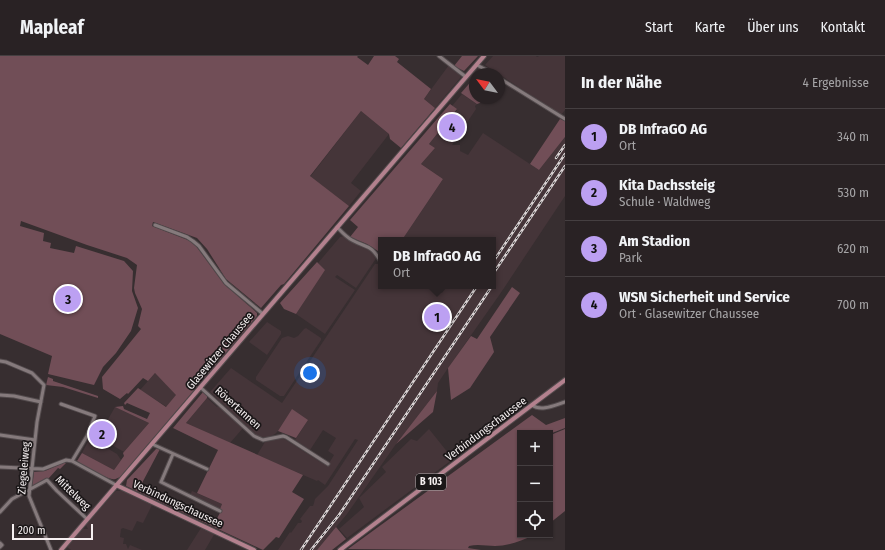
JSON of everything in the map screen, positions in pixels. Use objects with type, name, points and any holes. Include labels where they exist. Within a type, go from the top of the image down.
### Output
[{"type":"main road","name":"Glasewitzer Chaussee","points":[[61,550],[484,56]]},
{"type":"main road","name":"Verbindungschaussee","points":[[340,550],[565,380]]},
{"type":"main road","name":"Verbindungschaussee","points":[[116,485],[254,550]]},
{"type":"street","points":[[439,56],[466,77]]},
{"type":"street","points":[[477,65],[483,68]]},
{"type":"street","points":[[505,82],[565,119]]},
{"type":"street","points":[[155,225],[193,241],[199,246],[226,283],[263,314]]},
{"type":"street","points":[[336,227],[352,240],[364,244],[372,249],[378,256]]},
{"type":"street","name":"Ziegeleiweg","points":[[0,361],[32,373],[44,385],[35,440],[29,496],[51,550]]},
{"type":"street","name":"Rövertannen","points":[[200,387],[254,436],[263,440],[283,436],[286,437],[328,464]]},
{"type":"street","points":[[0,395],[14,396],[41,402]]},
{"type":"street","points":[[532,405],[542,409],[565,402]]},
{"type":"street","points":[[61,404],[95,416],[88,436],[72,461]]},
{"type":"street","points":[[0,435],[35,440]]},
{"type":"street","points":[[152,444],[208,470]]},
{"type":"street","points":[[173,454],[161,482],[220,511]]},
{"type":"street","points":[[0,467],[43,469],[66,460],[72,461],[116,485]]},
{"type":"street","name":"Mittelweg","points":[[29,489],[47,480],[87,520]]},
{"type":"street","points":[[0,512],[12,499],[29,489]]},
{"type":"street","points":[[0,543],[2,545],[0,547]]},
{"type":"shaded area","points":[[0,56],[358,56],[357,57],[368,65],[374,56],[395,56],[399,59],[397,62],[431,89],[424,99],[435,108],[401,148],[390,139],[389,134],[361,111],[310,176],[349,206],[284,284],[281,285],[261,308],[226,279],[207,249],[197,238],[153,222],[152,226],[193,242],[224,284],[257,313],[257,316],[121,476],[116,479],[102,475],[77,461],[82,453],[114,470],[124,456],[123,453],[149,423],[115,407],[123,406],[124,409],[147,419],[150,413],[127,403],[125,405],[124,403],[138,388],[166,407],[176,395],[155,373],[148,381],[143,378],[128,394],[127,393],[120,399],[103,389],[102,377],[141,329],[138,326],[142,309],[134,288],[137,265],[127,258],[21,221],[20,226],[44,233],[43,241],[51,243],[50,248],[74,253],[76,246],[124,261],[133,271],[132,291],[138,308],[131,331],[116,353],[103,367],[94,385],[48,374],[52,356],[0,334]]},
{"type":"shaded area","points":[[462,56],[478,56],[464,71],[454,66]]},
{"type":"shaded area","points":[[493,56],[565,56],[565,110],[561,115],[505,78],[505,68],[490,68],[485,65]]},
{"type":"shaded area","points":[[449,65],[460,74],[461,77],[435,108],[424,99]]},
{"type":"shaded area","points":[[469,84],[469,98],[461,93]]},
{"type":"shaded area","points":[[462,94],[469,99],[469,104],[477,104],[475,106],[476,109],[452,145],[460,145],[460,151],[468,155],[483,133],[539,170],[565,137],[565,196],[500,294],[438,383],[437,391],[396,444],[347,514],[317,550],[278,550],[290,532],[291,533],[298,523],[301,523],[302,521],[300,519],[310,506],[313,506],[315,499],[328,486],[358,440],[355,439],[325,485],[318,480],[317,481],[257,455],[265,442],[283,438],[322,463],[323,462],[328,465],[334,455],[328,451],[336,438],[323,430],[310,450],[295,440],[308,420],[278,431],[269,437],[259,437],[210,392],[231,368],[282,403],[375,264],[378,264],[378,289],[436,289],[442,293],[445,289],[496,289],[496,237],[404,237],[443,179],[421,164],[435,148],[429,144],[457,110],[452,106]]},
{"type":"shaded area","points":[[450,104],[457,109],[429,144],[435,148],[421,164],[443,179],[404,237],[378,237],[378,251],[367,244],[350,237],[358,227],[350,220]]},
{"type":"shaded area","points":[[361,111],[389,134],[351,183],[361,191],[349,206],[310,177]]},
{"type":"shaded area","points":[[560,119],[565,121],[565,137],[539,170],[530,164]]},
{"type":"shaded area","points":[[344,236],[351,241],[362,245],[374,253],[377,257],[356,288],[337,275],[335,277],[355,290],[325,334],[296,314],[324,270],[318,263],[340,237]]},
{"type":"shaded area","points":[[317,262],[325,270],[296,314],[284,309],[280,303]]},
{"type":"shaded area","points":[[512,287],[520,293],[490,337],[494,352],[470,388],[451,400],[448,368],[471,336],[477,339]]},
{"type":"shaded area","points":[[267,322],[281,331],[281,334],[267,355],[249,342]]},
{"type":"shaded area","points":[[306,328],[321,338],[321,340],[284,396],[280,396],[256,380],[256,377],[282,338],[288,336],[294,338]]},
{"type":"shaded area","points":[[155,373],[177,395],[167,407],[140,390]]},
{"type":"shaded area","points":[[48,377],[53,379],[53,381],[98,396],[98,398],[63,387],[46,385]]},
{"type":"shaded area","points":[[437,391],[433,412],[396,444]]},
{"type":"shaded area","points":[[203,392],[207,398],[186,423],[303,475],[292,492],[304,499],[279,538],[276,537],[263,550],[126,486],[127,480],[156,449],[160,449],[141,485],[155,491],[154,494],[215,522],[221,511],[220,509],[222,504],[197,493],[218,450],[173,428]]},
{"type":"shaded area","points":[[207,398],[217,407],[219,405],[243,428],[230,443],[186,423]]},
{"type":"shaded area","points":[[115,407],[149,423],[124,452],[98,437]]},
{"type":"shaded area","points":[[292,409],[308,420],[296,438],[278,431]]},
{"type":"shaded area","points":[[532,415],[546,425],[565,418],[565,428],[553,433],[553,430],[517,430],[517,538],[526,538],[505,545],[476,545],[469,546],[468,548],[481,550],[348,549]]},
{"type":"shaded area","points":[[429,429],[453,459],[347,538],[339,529],[364,507],[359,498],[386,472],[382,467],[411,439],[417,441]]},
{"type":"shaded area","points":[[565,429],[565,511],[553,521],[553,434]]},
{"type":"shaded area","points":[[90,438],[117,454],[121,460],[114,470],[82,453]]},
{"type":"shaded area","points":[[66,463],[60,469],[58,468],[48,479],[47,478],[32,486],[34,472],[45,471]]},
{"type":"shaded area","points":[[116,491],[123,491],[152,505],[143,523],[137,521],[132,531],[123,528],[121,529],[120,537],[124,538],[123,544],[126,544],[128,549],[130,545],[142,550],[71,550],[67,547],[83,529],[88,529],[86,525]]},
{"type":"shaded area","points":[[192,491],[222,504],[220,509],[190,495]]},
{"type":"shaded area","points":[[336,527],[346,539],[332,550],[317,550]]},
{"type":"shaded area","points":[[201,528],[215,533],[205,550],[187,550]]},
{"type":"railway","points":[[556,158],[565,145]]},
{"type":"railway","points":[[496,258],[565,154]]},
{"type":"railway","points":[[496,270],[565,166]]},
{"type":"railway","points":[[301,550],[475,289]]},
{"type":"railway","points":[[311,550],[339,515],[490,289]]},
{"type":"place","name":"WSN Sicherheit und Service","points":[[452,127]]},
{"type":"place","name":"Am Stadion","points":[[68,299]]},
{"type":"place","name":"DB InfraGO AG","points":[[437,317]]},
{"type":"place","name":"Kita Dachssteig","points":[[102,434]]}]
